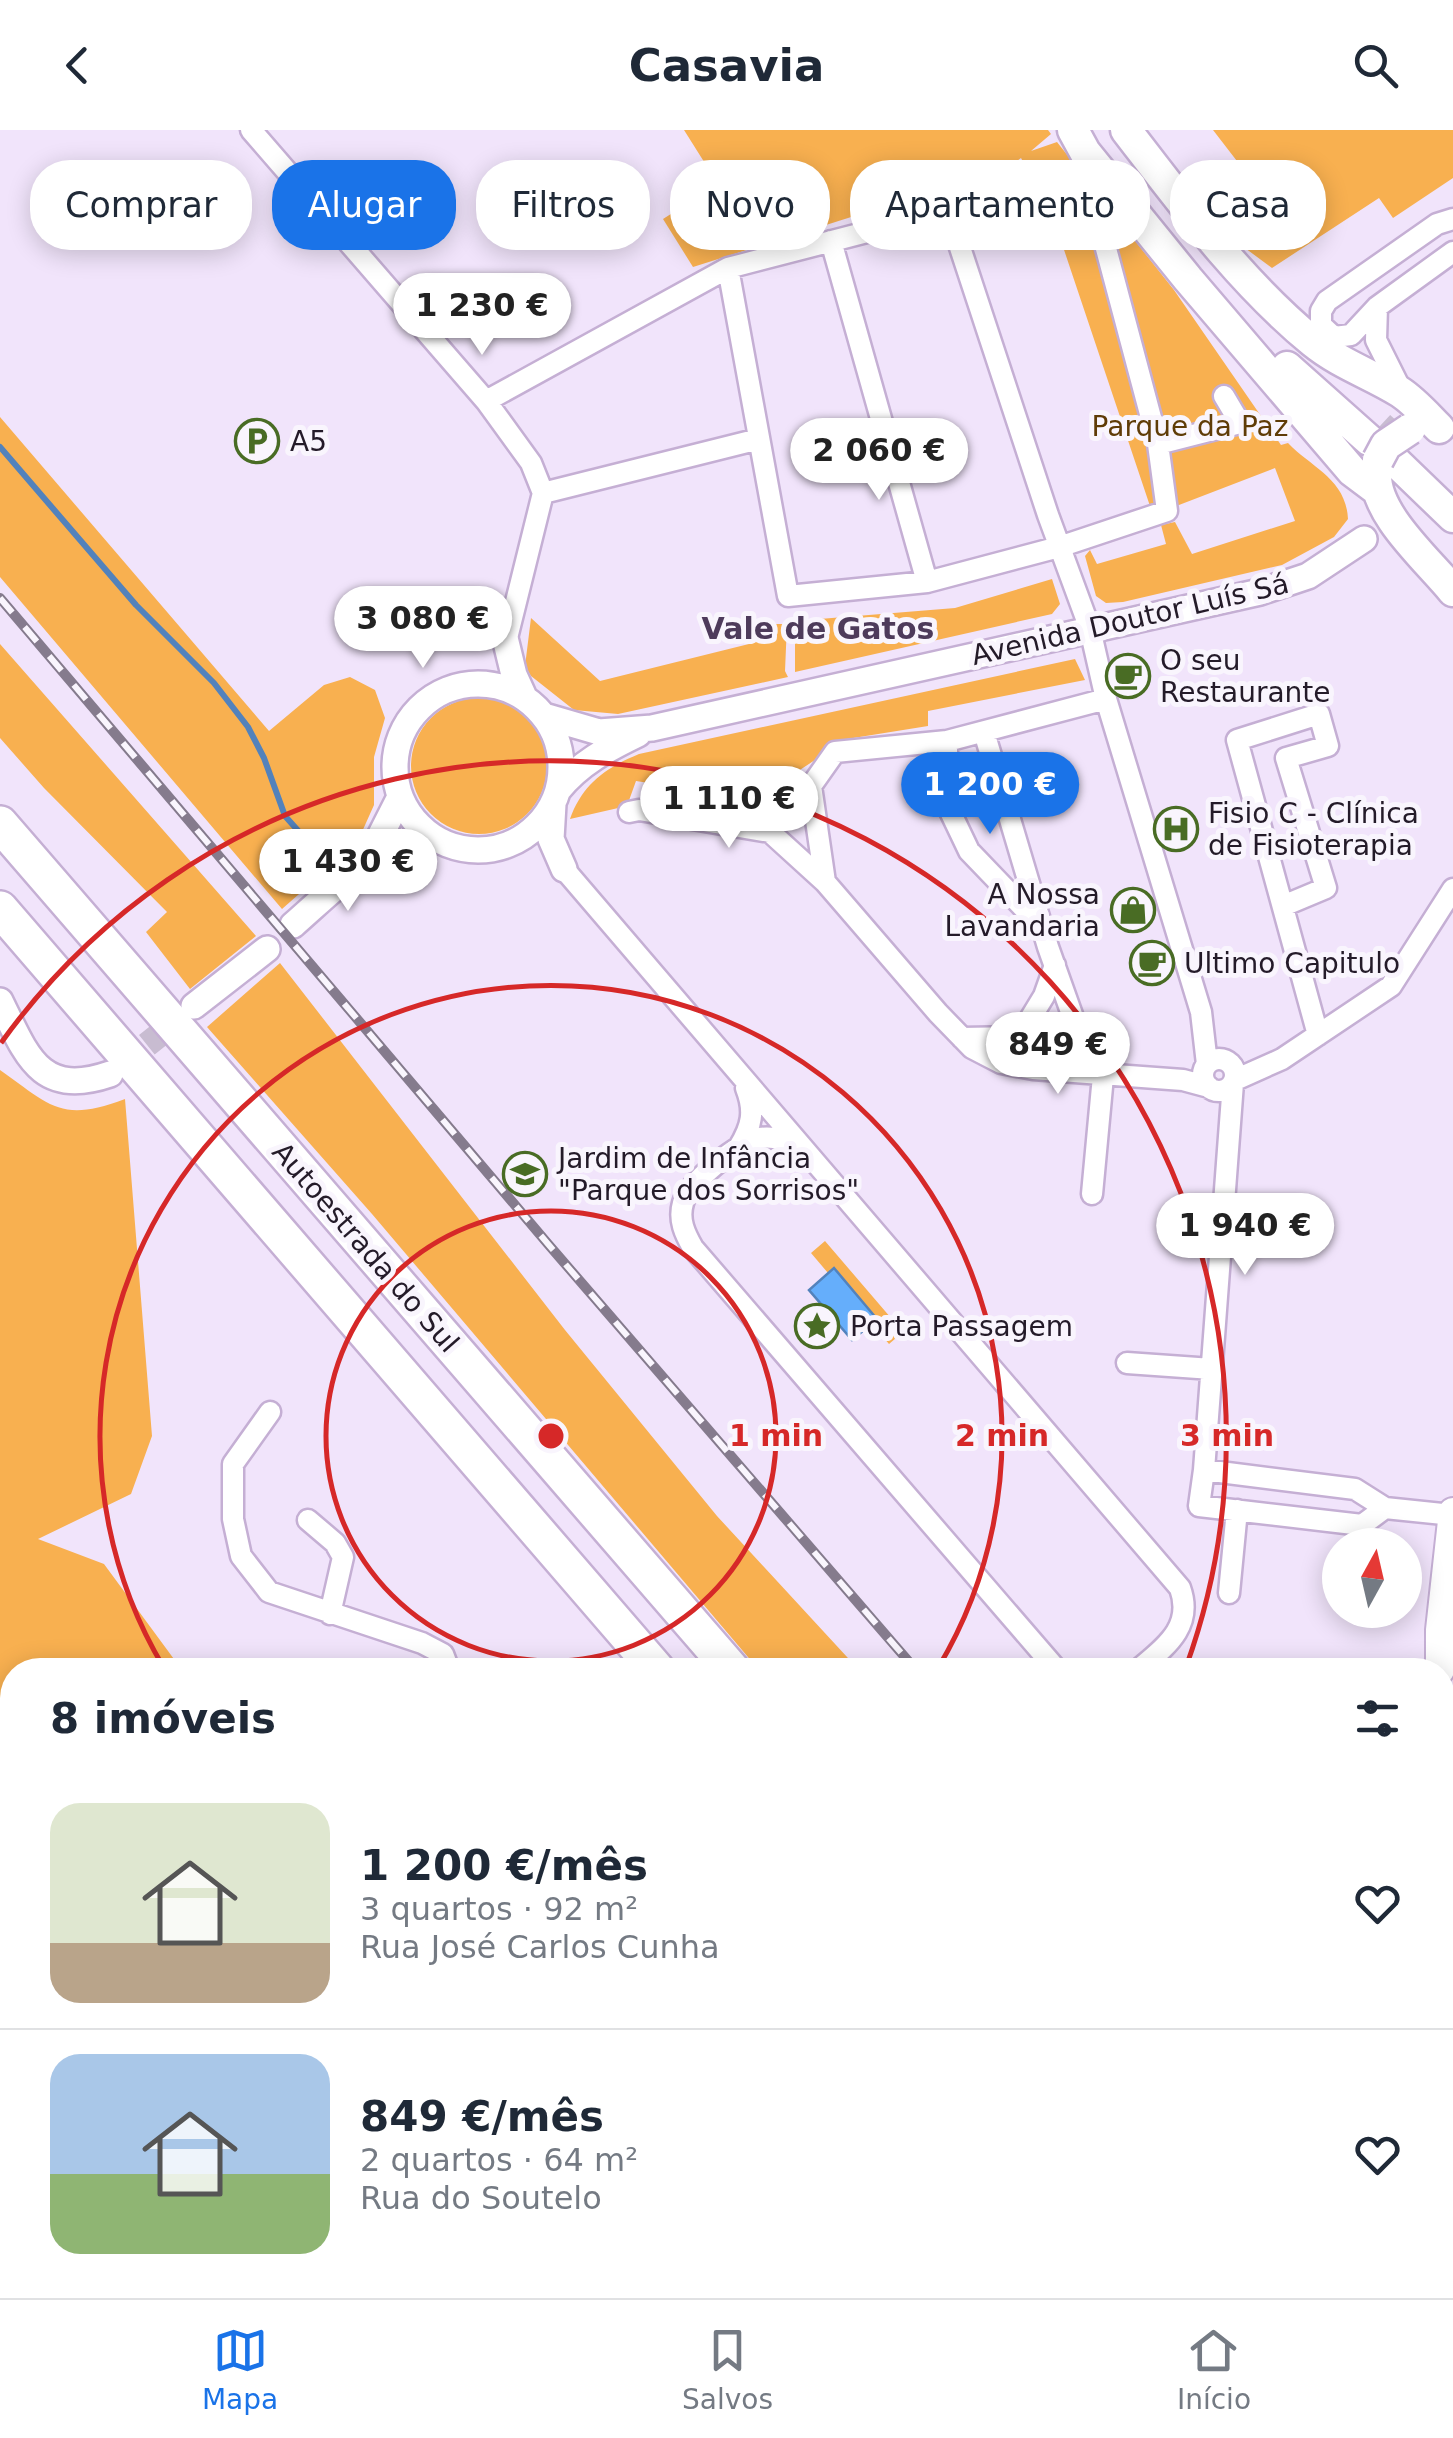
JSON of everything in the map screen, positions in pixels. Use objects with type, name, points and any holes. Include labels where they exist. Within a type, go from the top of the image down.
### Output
[{"type":"highway","name":"Autoestrada do Sul","points":[[0,824],[722,1658]]},
{"type":"highway","name":"Autoestrada do Sul","points":[[0,910],[647,1658]]},
{"type":"main road","points":[[1073,130],[1086,152],[1210,306],[1352,471],[1401,446]]},
{"type":"main road","points":[[1091,130],[1236,316],[1309,388],[1401,446],[1453,516]]},
{"type":"main road","points":[[1105,130],[1259,317],[1453,495]]},
{"type":"main road","points":[[1126,130],[1272,305],[1316,345],[1403,394],[1401,446],[1386,511],[1453,590]]},
{"type":"main road","points":[[1440,1658],[1453,1513]]},
{"type":"street","points":[[252,130],[486,401],[531,464],[543,492],[506,642],[468,684],[430,698],[405,726],[396,749],[395,774],[400,797],[409,813],[436,838],[471,850],[513,842],[536,826],[556,797]]},
{"type":"street","points":[[486,401],[728,268],[948,210],[1059,547],[1090,629],[1106,699],[1221,1072],[1212,1369],[1200,1506],[1362,1525],[1385,1508]]},
{"type":"street","points":[[1453,218],[1437,224],[1327,301],[1321,324],[1328,334],[1346,337],[1376,308],[1453,252]]},
{"type":"street","points":[[831,241],[926,582]]},
{"type":"street","points":[[728,268],[788,596],[926,582],[1059,547],[1166,511],[1158,444],[1106,250]]},
{"type":"street","points":[[1376,308],[1374,336],[1403,394]]},
{"type":"street","points":[[1158,444],[1240,424],[1224,396]]},
{"type":"street","points":[[543,492],[759,439]]},
{"type":"street","points":[[1401,446],[1364,540],[1421,552]]},
{"type":"street","name":"Avenida Doutor Luís Sá","points":[[544,716],[598,732],[652,728],[1286,585],[1324,567],[1364,540]]},
{"type":"street","points":[[506,642],[524,697]]},
{"type":"street","points":[[468,684],[497,686],[524,697],[544,716],[557,739],[562,765],[551,839],[564,869]]},
{"type":"street","points":[[825,882],[812,786],[835,752],[947,741],[1106,699]]},
{"type":"street","points":[[1283,906],[1326,888],[1286,758],[1328,746],[1319,714],[1237,740],[1318,1035]]},
{"type":"street","name":"Avenida Doutor Luís Sá","points":[[556,797],[573,772],[602,752],[652,728]]},
{"type":"street","points":[[984,732],[1042,928],[1080,1037],[1103,1076],[1092,1194]]},
{"type":"street","points":[[947,741],[947,805],[969,850],[1042,928]]},
{"type":"street","points":[[367,862],[400,797]]},
{"type":"street","points":[[629,812],[638,810],[770,832],[825,882],[972,1048],[1001,1063],[1103,1076],[1184,1080],[1282,1059],[1392,986],[1453,889]]},
{"type":"street","points":[[292,924],[367,862],[400,844],[436,838]]},
{"type":"street","points":[[513,842],[564,869],[1180,1588],[1185,1613],[1180,1630],[1151,1658]]},
{"type":"street","points":[[194,1006],[267,948]]},
{"type":"street","points":[[1020,1038],[1056,965]]},
{"type":"street","points":[[0,1001],[35,1063],[57,1081],[83,1084],[110,1074]]},
{"type":"street","points":[[962,1038],[1020,1038],[1089,1053]]},
{"type":"street","points":[[739,1147],[749,1131],[753,1113],[742,1077]]},
{"type":"street","points":[[804,1149],[775,1138],[759,1138],[739,1147],[691,1186],[683,1203],[684,1232],[693,1248],[1048,1658]]},
{"type":"street","points":[[1127,1363],[1212,1369]]},
{"type":"street","points":[[270,1412],[233,1464],[232,1519],[241,1556],[269,1592],[422,1643],[441,1658]]},
{"type":"street","points":[[1204,1470],[1356,1489],[1385,1508],[1453,1513]]},
{"type":"street","points":[[1230,1592],[1238,1510]]},
{"type":"street","points":[[308,1520],[335,1543],[343,1558],[330,1614]]},
{"type":"green space","points":[[684,130],[1048,130],[1051,134],[1031,151],[1057,142],[1071,160],[850,160],[850,217],[830,224],[830,160],[703,160]]},
{"type":"green space","points":[[1213,130],[1453,130],[1453,178],[1393,218],[1379,198],[1326,233],[1326,160],[1236,160]]},
{"type":"green space","points":[[682,250],[747,250],[693,267]]},
{"type":"green space","name":"Parque da Paz","points":[[1064,250],[1142,250],[1281,445],[1288,443],[1334,484],[1346,505],[1348,519],[1334,537],[1282,565],[1106,603],[1096,596],[1085,556],[1090,550],[1097,564],[1166,544],[1161,525],[1175,522],[1192,554],[1295,521],[1275,468],[1153,515]]},
{"type":"green space","points":[[1248,250],[1300,250],[1272,268]]},
{"type":"green space","points":[[0,417],[269,731],[324,685],[350,677],[375,690],[385,718],[374,757],[374,805],[357,843],[282,909],[0,577]]},
{"type":"green space","points":[[1052,579],[1060,604],[1052,614],[795,672],[795,621],[955,608]]},
{"type":"green space","points":[[531,618],[600,681],[777,637],[775,624],[787,624],[788,677],[618,714],[574,710],[531,676],[525,666]]},
{"type":"green space","points":[[0,644],[256,936],[190,989],[146,932],[167,912],[0,738]]},
{"type":"green space","points":[[1075,659],[1085,680],[928,711],[928,726],[847,739],[783,781],[790,824],[699,805],[694,790],[636,781],[627,806],[570,819],[581,796],[596,779],[639,754]]},
{"type":"green space","points":[[479,698],[505,703],[527,718],[542,740],[547,766],[542,792],[527,814],[505,829],[479,834],[453,829],[431,814],[416,792],[411,766],[416,740],[431,718],[453,703]]},
{"type":"green space","points":[[280,963],[565,1330],[717,1516],[848,1658],[749,1658],[372,1214],[207,1027]]},
{"type":"green space","points":[[0,1070],[58,1107],[86,1110],[125,1099],[152,1436],[131,1494],[38,1539],[104,1564],[173,1658],[0,1658]]},
{"type":"green space","points":[[825,1241],[903,1332],[889,1344],[871,1323],[876,1319],[833,1269],[828,1273],[811,1253]]},
{"type":"water","points":[[834,1268],[877,1319],[852,1340],[809,1290]]},
{"type":"waterway","points":[[0,447],[136,605],[214,683],[248,727],[285,816],[327,863]]},
{"type":"tunnel","points":[[1380,426],[1406,450]]},
{"type":"tunnel","points":[[118,1068],[184,1015]]},
{"type":"railway","points":[[0,598],[906,1658]]},
{"type":"place","name":"A5","points":[[257,441]]},
{"type":"place","name":"O seu Restaurante","points":[[1128,676]]},
{"type":"place","name":"Fisio C - Clínica de Fisioterapia","points":[[1176,829]]},
{"type":"place","name":"A Nossa Lavandaria","points":[[1133,910]]},
{"type":"place","name":"Ultimo Capitulo","points":[[1152,963]]},
{"type":"place","name":"Jardim de Infância \"Parque dos Sorrisos\"","points":[[525,1174]]},
{"type":"place","name":"Porta Passagem","points":[[817,1326]]},
{"type":"district","name":"Vale de Gatos","points":[[818,629]]}]
